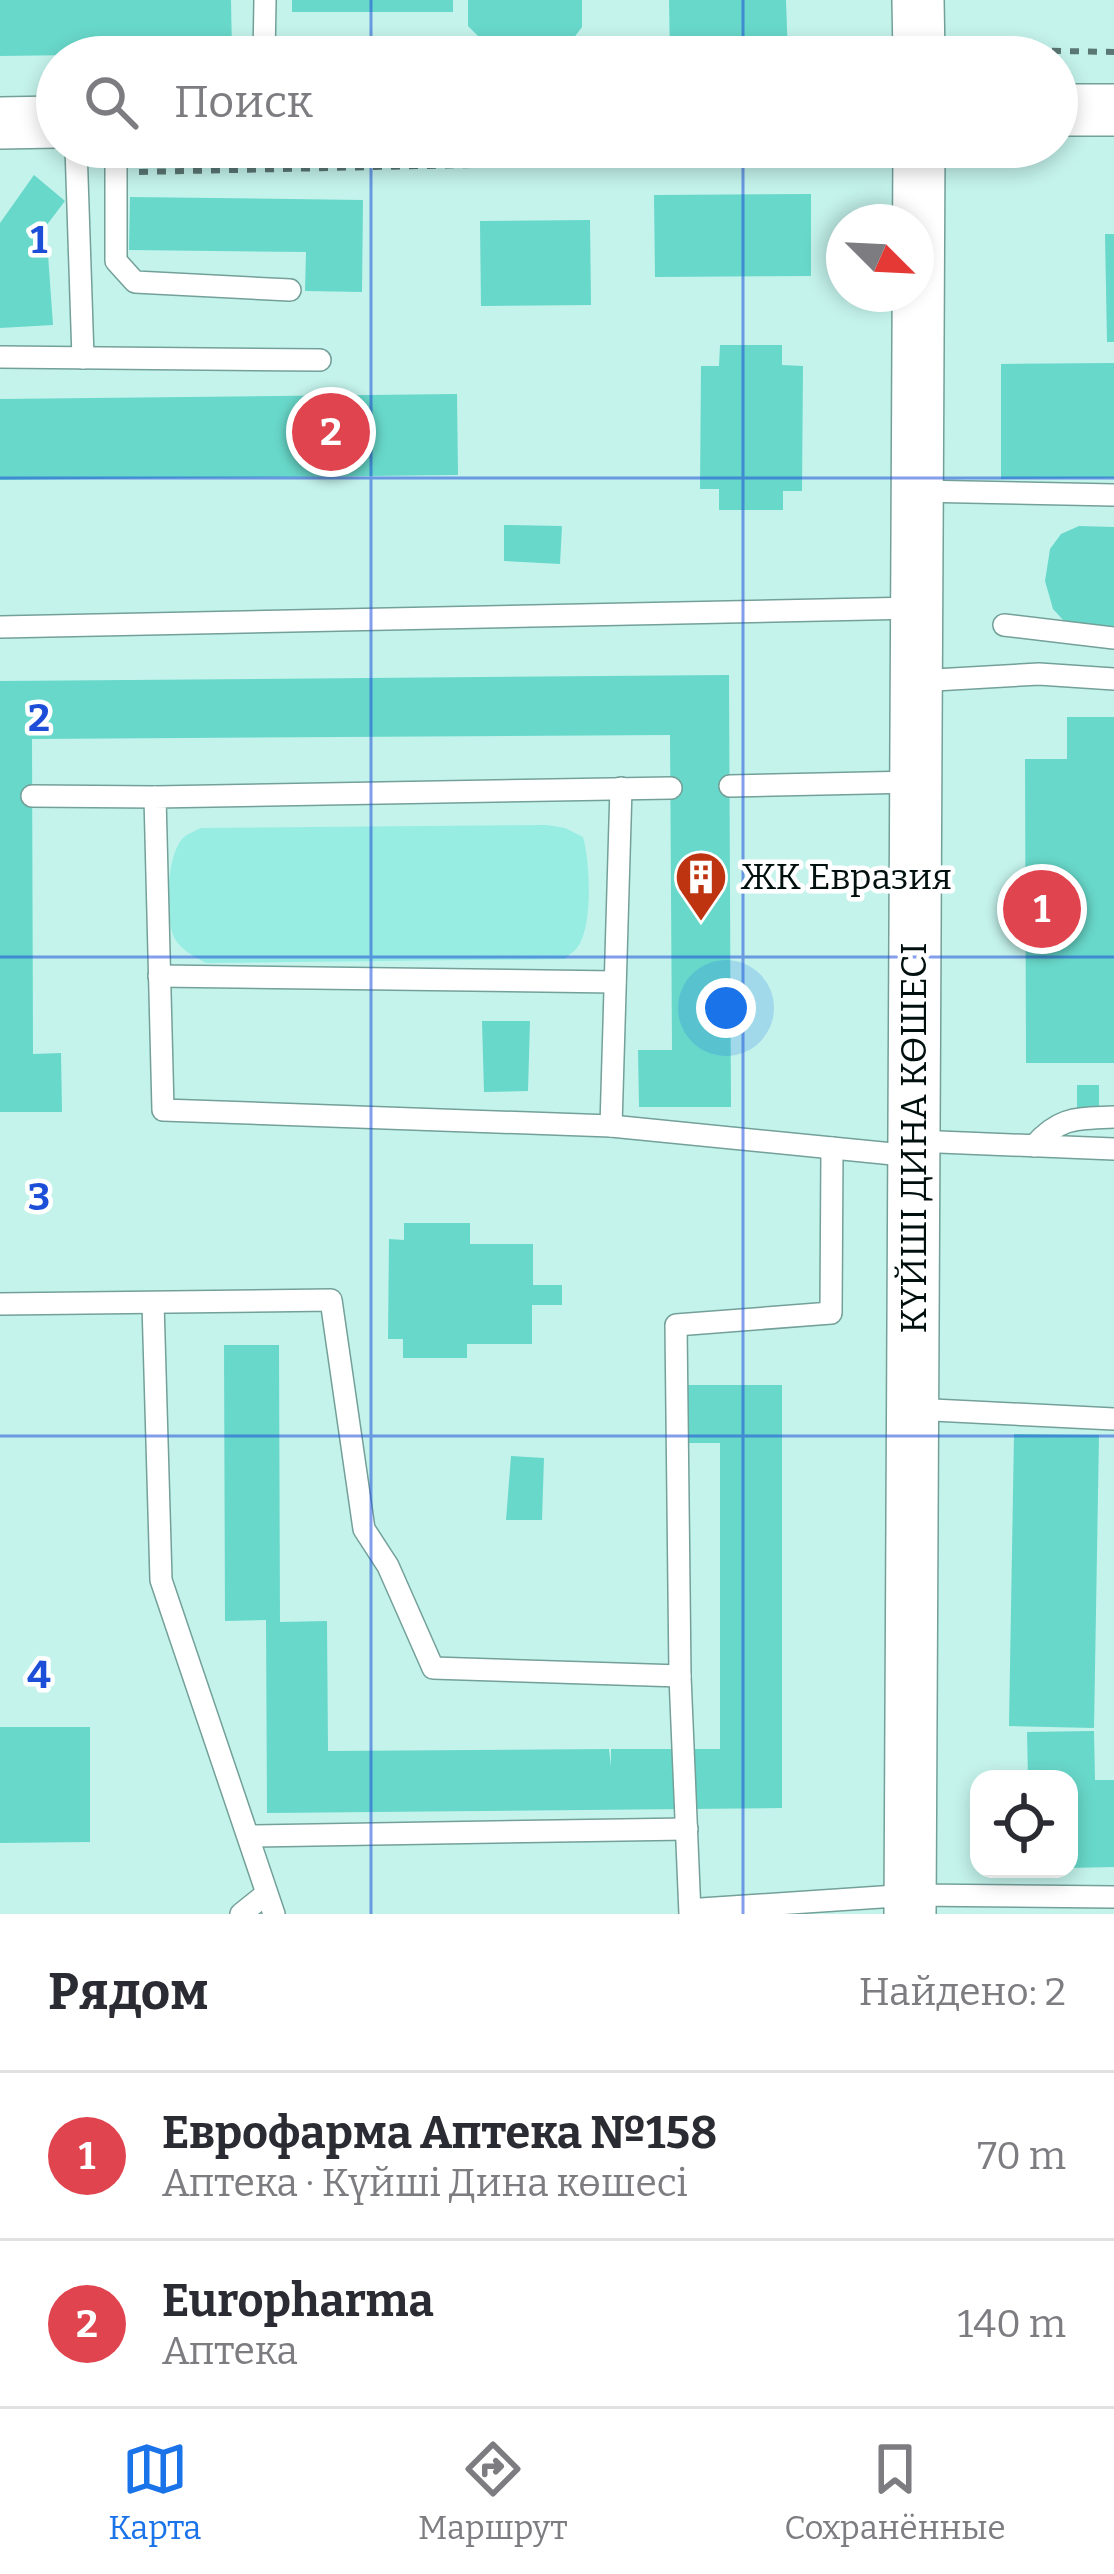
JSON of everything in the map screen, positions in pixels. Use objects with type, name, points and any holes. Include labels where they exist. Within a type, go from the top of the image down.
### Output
[{"type":"street","points":[[1078,110],[1114,110]]},
{"type":"street","points":[[0,122],[36,122]]},
{"type":"street","name":"КҮЙШІ ДИНА КӨШЕСІ","points":[[910,1905],[919,168]]},
{"type":"lane","points":[[264,36],[265,0]]},
{"type":"lane","points":[[77,168],[83,358]]},
{"type":"lane","points":[[116,168],[116,261],[135,282],[290,290]]},
{"type":"lane","points":[[0,357],[320,360]]},
{"type":"lane","points":[[917,491],[1114,495]]},
{"type":"lane","points":[[0,627],[917,608]]},
{"type":"lane","points":[[1004,626],[1114,638]]},
{"type":"lane","points":[[916,681],[1039,674],[1114,679]]},
{"type":"lane","points":[[730,786],[916,782]]},
{"type":"lane","points":[[611,1126],[621,788]]},
{"type":"lane","points":[[32,796],[671,788]]},
{"type":"lane","points":[[155,797],[163,1110],[611,1126],[832,1148],[1114,1150]]},
{"type":"lane","points":[[159,976],[615,982]]},
{"type":"lane","points":[[1034,1146],[1067,1119],[1114,1117]]},
{"type":"lane","points":[[694,1914],[680,1676],[676,1325],[830,1313],[832,1148]]},
{"type":"lane","points":[[0,1304],[331,1300],[364,1529],[388,1566],[433,1668],[680,1676]]},
{"type":"lane","points":[[153,1303],[161,1580],[270,1904],[242,1914]]},
{"type":"lane","points":[[913,1409],[1114,1419]]},
{"type":"lane","points":[[249,1836],[687,1829]]},
{"type":"lane","points":[[694,1914],[701,1909],[1114,1897]]},
{"type":"path","points":[[1078,49],[1114,52]]},
{"type":"path","points":[[116,172],[314,168]]},
{"type":"green space","points":[[547,825],[583,837],[587,861],[587,922],[579,945],[565,959],[206,963],[181,947],[171,930],[173,857],[184,837],[201,828]]},
{"type":"building","points":[[0,0],[231,0],[232,36],[36,36],[36,56],[0,56]]},
{"type":"building","points":[[292,0],[453,0],[453,12],[292,12]]},
{"type":"building","points":[[468,0],[582,0],[582,27],[575,36],[478,36],[468,26]]},
{"type":"building","points":[[669,0],[786,0],[787,36],[670,36]]},
{"type":"building","points":[[34,175],[65,201],[46,226],[53,325],[0,328],[0,223]]},
{"type":"building","points":[[811,194],[811,276],[655,277],[654,195]]},
{"type":"building","points":[[130,197],[363,200],[362,292],[305,291],[306,252],[129,250]]},
{"type":"building","points":[[590,220],[591,305],[481,306],[480,221]]},
{"type":"building","points":[[1105,234],[1114,234],[1114,342],[1107,342]]},
{"type":"building","points":[[720,345],[782,345],[782,365],[803,366],[802,491],[783,491],[783,510],[719,510],[719,489],[700,489],[701,366],[719,366]]},
{"type":"building","points":[[1114,363],[1114,478],[1001,479],[1001,364]]},
{"type":"building","points":[[457,394],[458,475],[0,480],[0,399]]},
{"type":"building","points":[[504,525],[562,526],[560,564],[504,561]]},
{"type":"building","points":[[1079,526],[1114,527],[1114,631],[1084,631],[1053,609],[1045,581],[1050,549],[1061,534]]},
{"type":"building","name":"ЖК Евразия","points":[[729,675],[731,1107],[639,1107],[638,1050],[672,1050],[670,735],[32,739],[33,1054],[61,1053],[62,1112],[0,1112],[0,681]]},
{"type":"building","points":[[1067,717],[1114,717],[1114,1063],[1026,1063],[1025,759],[1067,759]]},
{"type":"building","points":[[482,1021],[530,1021],[528,1091],[484,1092]]},
{"type":"building","points":[[1077,1085],[1099,1085],[1099,1112],[1077,1112]]},
{"type":"building","points":[[404,1223],[470,1223],[470,1244],[533,1244],[533,1285],[562,1285],[562,1305],[532,1305],[532,1344],[467,1344],[467,1358],[403,1358],[403,1339],[388,1339],[389,1239],[404,1240]]},
{"type":"building","points":[[224,1345],[279,1345],[280,1622],[327,1621],[328,1751],[609,1749],[611,1767],[611,1749],[720,1749],[720,1443],[680,1443],[679,1385],[782,1385],[782,1808],[267,1813],[266,1620],[225,1621]]},
{"type":"building","points":[[1014,1434],[1099,1435],[1094,1728],[1009,1726]]},
{"type":"building","points":[[511,1456],[544,1458],[542,1520],[506,1520]]},
{"type":"building","points":[[0,1727],[90,1727],[90,1842],[0,1843]]},
{"type":"building","points":[[1094,1731],[1095,1780],[1114,1780],[1114,1867],[1078,1868],[1078,1770],[1028,1770],[1027,1732]]},
{"type":"place","name":"Europharma","points":[[331,432]]},
{"type":"place","name":"Еврофарма Аптека №158","points":[[1042,909]]},
{"type":"place","name":"ЖК Евразия","points":[[701,923]]}]
